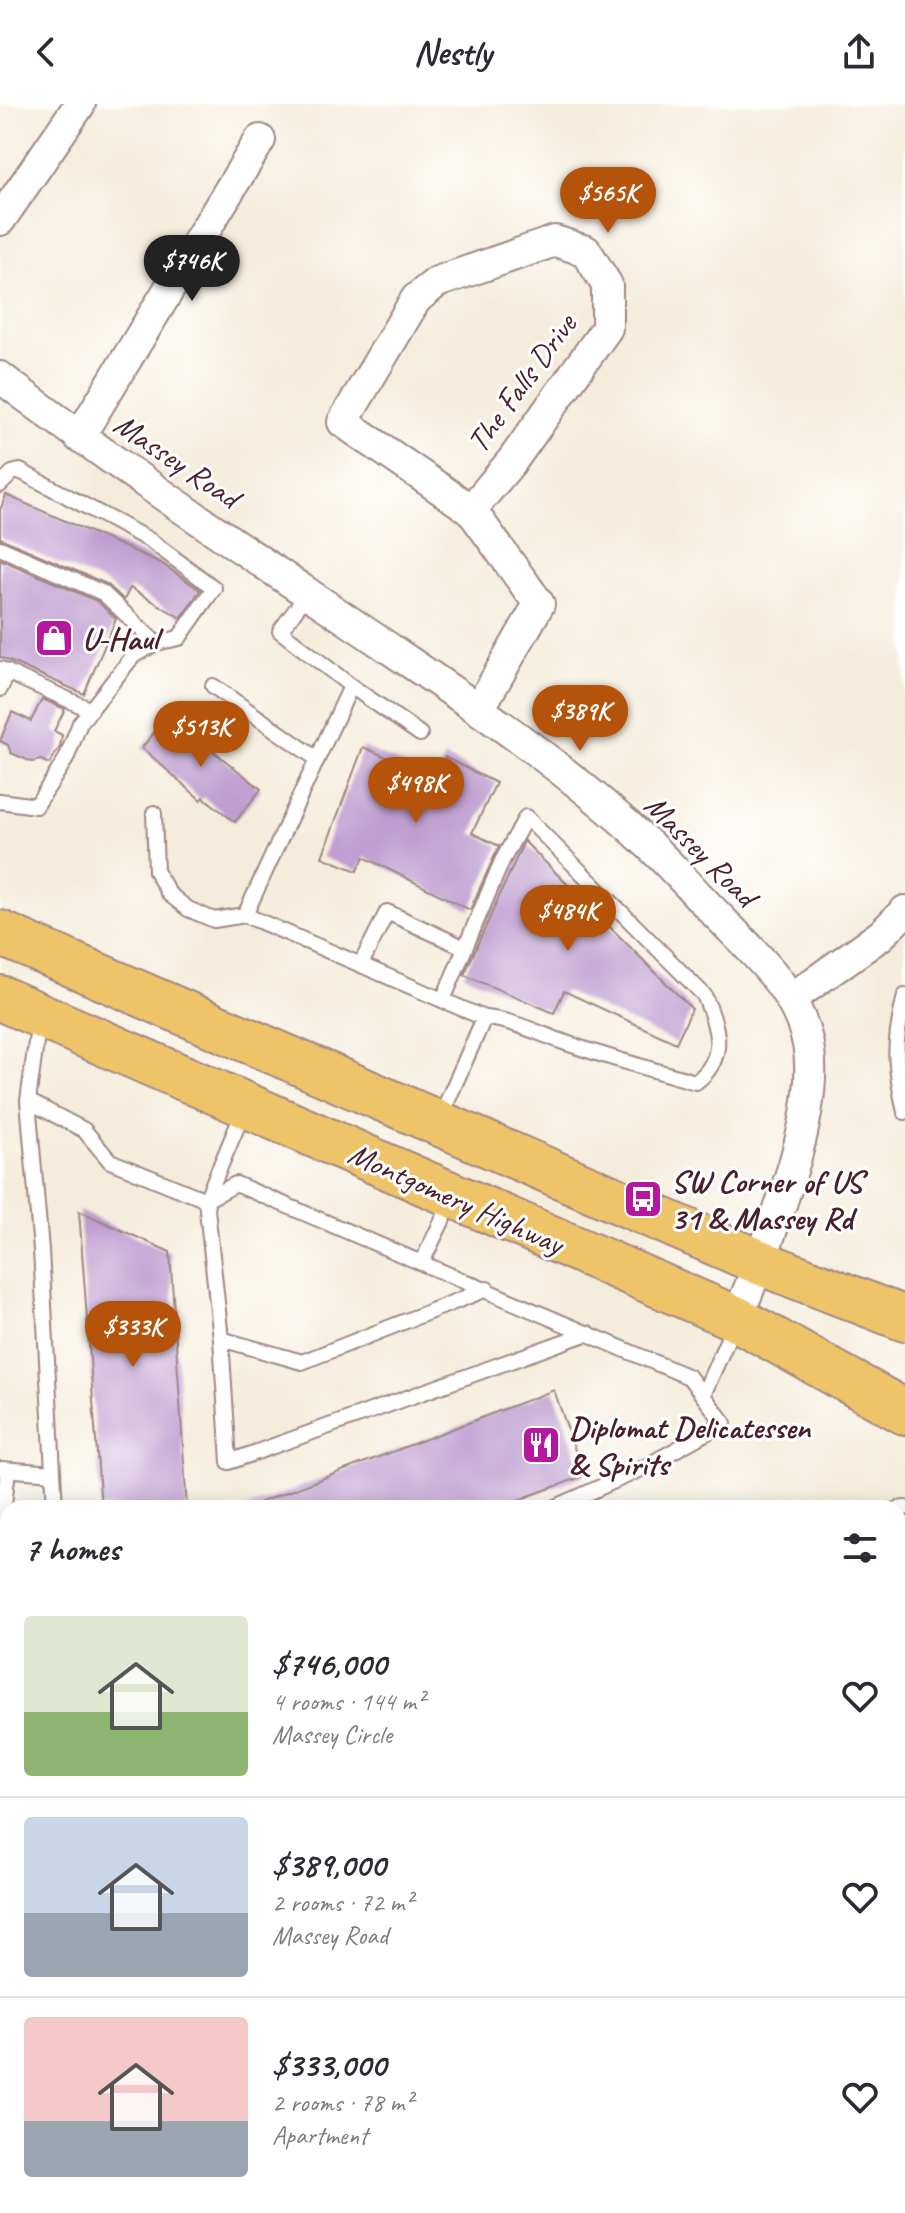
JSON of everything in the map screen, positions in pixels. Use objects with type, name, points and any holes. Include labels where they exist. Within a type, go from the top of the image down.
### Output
[{"type":"main road","name":"Montgomery Highway","points":[[0,933],[759,1262],[905,1319]]},
{"type":"main road","name":"Montgomery Highway","points":[[0,998],[737,1319],[905,1412]]},
{"type":"street","points":[[0,220],[80,104]]},
{"type":"street","points":[[79,437],[260,140]]},
{"type":"street","name":"The Falls Drive","points":[[471,510],[512,461],[607,328],[607,285],[586,251],[555,241],[437,282],[416,299],[343,422],[471,510],[539,604],[479,709]]},
{"type":"street","name":"Massey Road","points":[[0,377],[79,437],[479,709],[647,843],[768,968],[792,998],[808,1042],[810,1078],[797,1154],[737,1319]]},
{"type":"street","points":[[792,998],[881,935],[905,911]]},
{"type":"lane","points":[[0,485],[12,473],[20,471],[151,541],[214,588],[179,638],[156,643],[133,656],[80,723],[66,759],[36,806],[0,801]]},
{"type":"lane","points":[[0,548],[103,593],[156,643]]},
{"type":"lane","points":[[308,593],[280,631],[420,734]]},
{"type":"lane","points":[[0,689],[4,670],[91,710]]},
{"type":"lane","points":[[213,686],[317,759]]},
{"type":"lane","points":[[245,915],[351,686]]},
{"type":"lane","points":[[154,813],[156,871],[169,894],[188,909],[214,920],[245,915],[484,1018],[509,1020],[564,1042],[696,1082],[712,1070],[717,1050],[715,1021],[704,995],[555,842],[526,817],[502,861],[443,1000]]},
{"type":"lane","points":[[361,964],[387,912],[465,948]]},
{"type":"lane","points":[[905,996],[894,1038],[896,1070],[905,1112]]},
{"type":"lane","points":[[40,1015],[28,1101],[41,1250],[55,1500]]},
{"type":"lane","points":[[437,1124],[484,1018]]},
{"type":"lane","points":[[28,1101],[84,1130],[110,1161],[206,1200]]},
{"type":"lane","points":[[246,1106],[206,1200],[221,1339],[229,1462],[588,1333]]},
{"type":"lane","points":[[206,1200],[236,1184],[487,1289],[689,1377],[724,1423],[641,1469],[572,1500]]},
{"type":"lane","points":[[422,1262],[453,1197]]},
{"type":"lane","points":[[221,1339],[302,1362],[487,1289]]},
{"type":"lane","points":[[703,1395],[737,1319]]},
{"type":"lane","points":[[3,1500],[4,1470],[53,1473]]},
{"type":"building","name":"U-Haul","points":[[6,495],[161,563],[200,590],[181,618],[130,588],[124,600],[107,584],[0,538],[0,510]]},
{"type":"building","name":"U-Haul","points":[[0,559],[97,601],[116,619],[84,694],[0,657]]},
{"type":"building","name":"U-Haul","points":[[42,699],[65,709],[54,731],[62,735],[60,747],[49,764],[41,760],[32,762],[11,753],[8,745],[0,741],[12,712],[31,721]]},
{"type":"building","points":[[168,715],[261,789],[235,822],[203,797],[201,800],[142,748]]},
{"type":"building","points":[[363,747],[435,778],[445,757],[496,783],[472,833],[499,846],[470,910],[364,857],[357,871],[322,857]]},
{"type":"building","points":[[524,841],[692,1009],[676,1043],[564,991],[554,1013],[464,975]]},
{"type":"building","points":[[79,1211],[170,1252],[186,1500],[100,1500]]},
{"type":"building","points":[[554,1390],[584,1476],[518,1500],[266,1500]]},
{"type":"place","name":"U-Haul","points":[[54,638]]},
{"type":"place","name":"SW Corner of US 31 & Massey Rd","points":[[643,1199]]},
{"type":"place","name":"Diplomat Delicatessen & Spirits","points":[[541,1445]]}]
